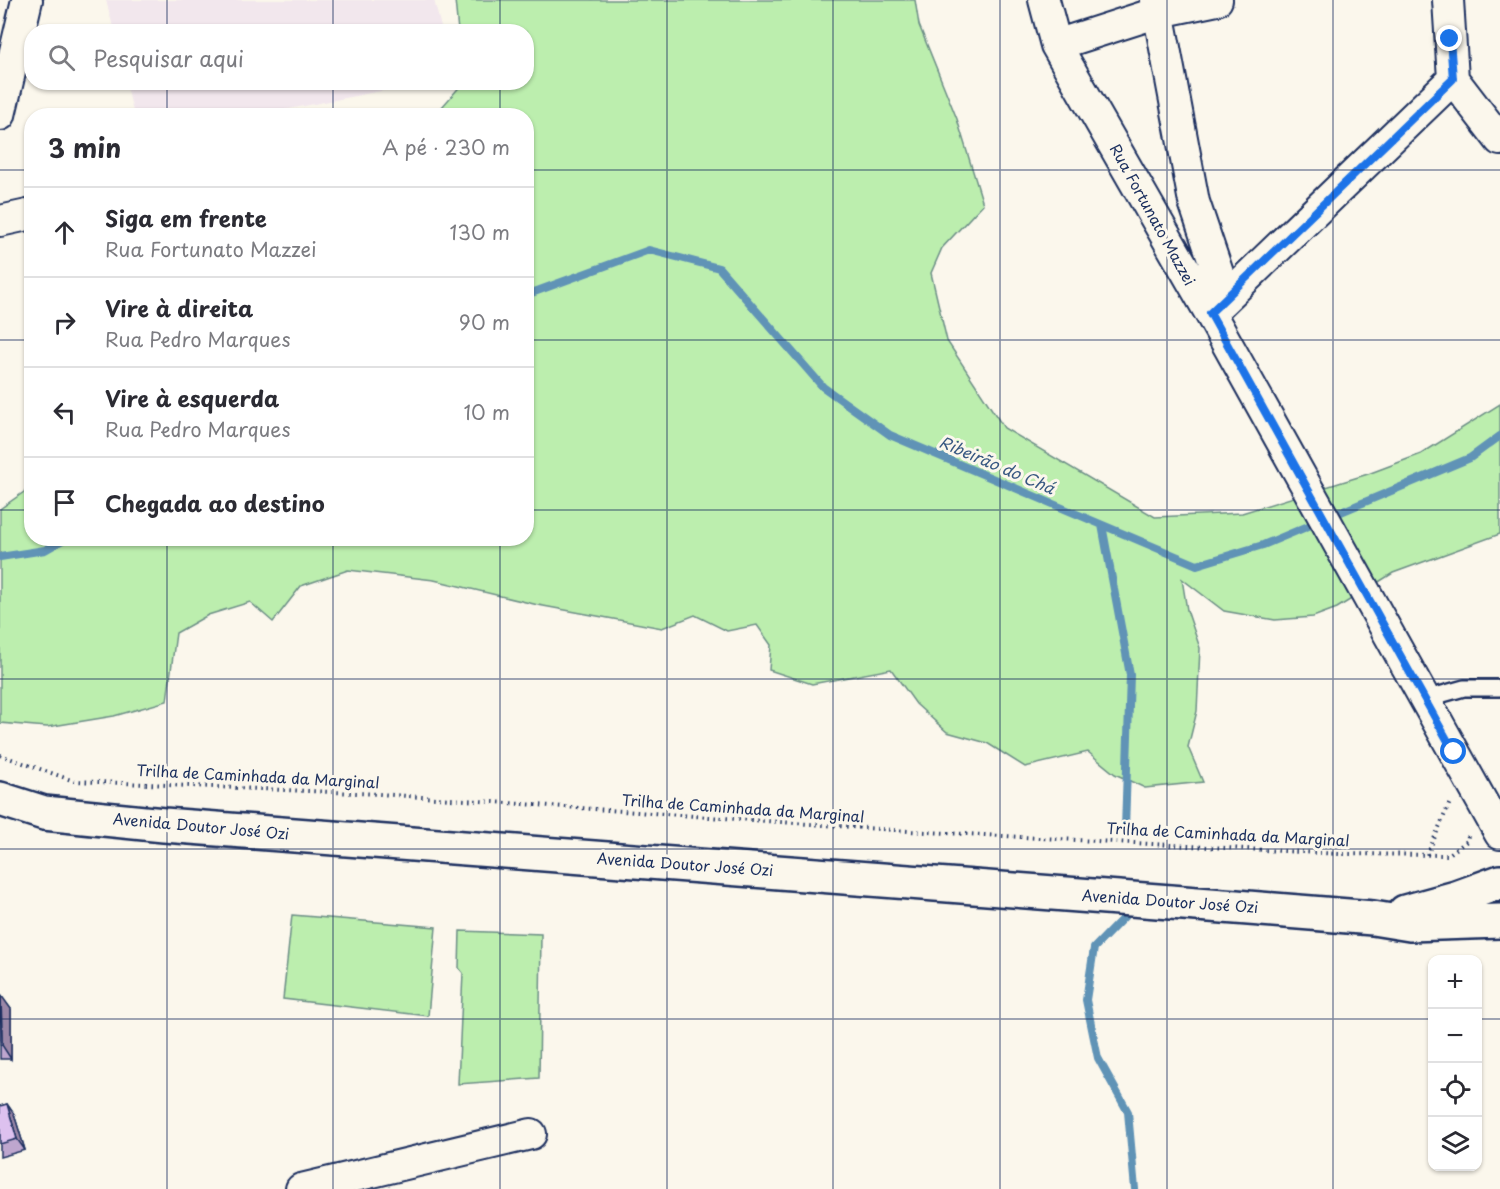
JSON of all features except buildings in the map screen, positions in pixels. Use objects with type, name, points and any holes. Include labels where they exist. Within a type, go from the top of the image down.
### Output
[{"type":"main road","name":"Avenida Doutor José Ozi","points":[[0,799],[44,813],[164,825],[1373,918]]},
{"type":"main road","points":[[1373,918],[1434,905],[1500,882]]},
{"type":"main road","points":[[1373,918],[1410,924],[1500,921]]},
{"type":"street","points":[[0,115],[27,0]]},
{"type":"street","name":"Rua Fortunato Mazzei","points":[[1044,0],[1056,45],[1218,305],[1305,484],[1500,834]]},
{"type":"street","points":[[1056,45],[1157,6],[1217,0]]},
{"type":"street","points":[[1448,0],[1453,79],[1500,140]]},
{"type":"street","points":[[1157,6],[1194,202],[1218,305]]},
{"type":"street","points":[[1218,305],[1453,79]]},
{"type":"street","points":[[0,221],[24,216]]},
{"type":"street","points":[[301,1189],[531,1134]]},
{"type":"lane","points":[[1425,699],[1464,688],[1500,688]]},
{"type":"path","name":"Trilha de Caminhada da Marginal","points":[[0,755],[75,782],[379,794],[909,831],[1339,854],[1448,855],[1467,841],[1470,829]]},
{"type":"path","points":[[1427,855],[1452,798],[1459,806]]},
{"type":"shaded area","points":[[106,0],[434,0],[440,24],[112,24]]},
{"type":"shaded area","points":[[128,90],[386,90],[294,108],[132,108]]},
{"type":"green space","points":[[455,0],[915,0],[919,25],[957,119],[983,204],[942,248],[931,273],[947,341],[1004,428],[1155,517],[1242,513],[1368,474],[1421,454],[1500,404],[1500,534],[1393,573],[1337,608],[1313,617],[1275,620],[1224,611],[1182,579],[1187,610],[1200,648],[1197,711],[1188,747],[1203,782],[1145,788],[1115,774],[1088,752],[1025,767],[987,743],[947,732],[916,704],[891,669],[812,684],[769,670],[771,645],[757,625],[727,631],[695,615],[662,628],[538,605],[434,580],[348,570],[301,586],[273,622],[250,602],[208,615],[176,633],[167,701],[114,716],[47,727],[0,723],[0,509],[24,492],[24,546],[534,546],[534,108],[441,108],[457,90],[534,90],[534,24],[457,24]]},
{"type":"green space","points":[[292,915],[436,927],[428,1016],[283,999]]},
{"type":"green space","points":[[460,931],[541,934],[539,1078],[458,1084],[463,973],[459,968]]},
{"type":"waterway","name":"Ribeirão do Chá","points":[[534,292],[649,250],[719,268],[823,387],[890,435],[1197,565],[1263,545],[1318,522]]},
{"type":"waterway","name":"Ribeirão do Chá","points":[[1329,517],[1470,458],[1500,436]]},
{"type":"waterway","points":[[1102,525],[1130,675],[1125,829]]},
{"type":"waterway","name":"Ribeirão do Chá","points":[[0,557],[45,550],[52,546]]},
{"type":"waterway","points":[[1125,916],[1094,948],[1086,1000],[1098,1058],[1128,1112],[1135,1189]]},
{"type":"route","points":[[1450,39],[1453,79],[1210,313],[1454,752]]}]
